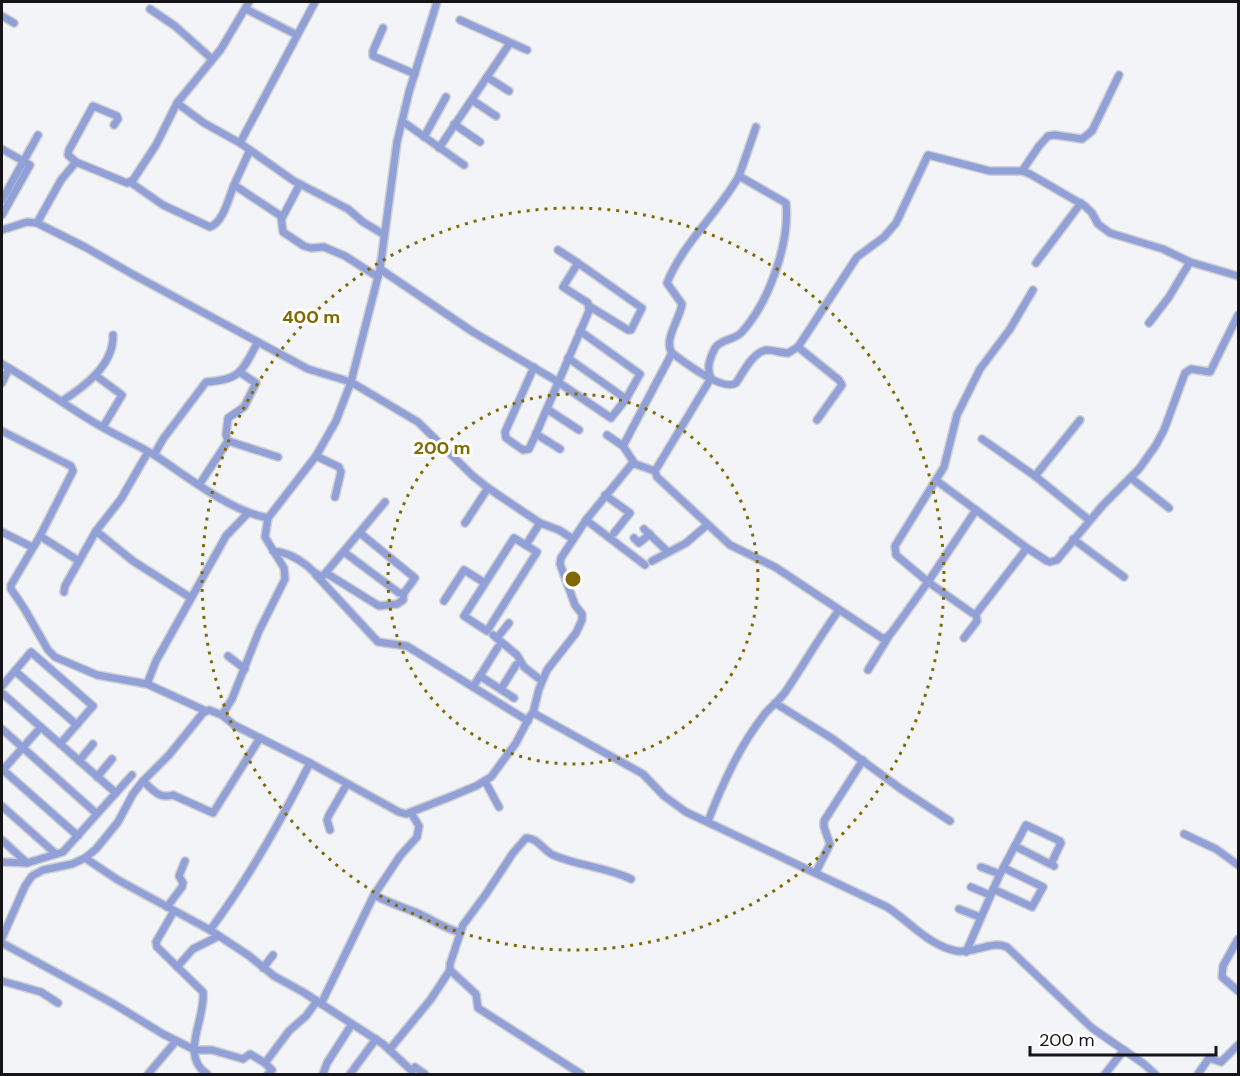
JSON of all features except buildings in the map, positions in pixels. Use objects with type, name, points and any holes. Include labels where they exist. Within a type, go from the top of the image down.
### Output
[{"type":"street","points":[[240,143],[315,2]]},
{"type":"street","points":[[222,715],[285,579],[284,568],[264,537],[268,518],[316,456],[336,421],[351,382],[379,273],[397,142],[437,2]]},
{"type":"street","points":[[130,182],[156,145],[177,103],[221,48],[248,5],[297,35]]},
{"type":"street","points":[[150,9],[212,59]]},
{"type":"street","points":[[2,16],[14,23]]},
{"type":"street","points":[[460,20],[527,50]]},
{"type":"street","points":[[383,28],[373,56],[415,74]]},
{"type":"street","points":[[439,148],[510,43]]},
{"type":"street","points":[[1022,171],[1048,136],[1082,139],[1092,131],[1119,75]]},
{"type":"street","points":[[487,77],[509,91]]},
{"type":"street","points":[[424,137],[446,97]]},
{"type":"street","points":[[471,100],[496,116]]},
{"type":"street","points":[[177,103],[204,123],[240,143],[300,184],[348,209],[363,222],[383,234]]},
{"type":"street","points":[[114,125],[118,119],[117,116],[93,106],[68,154],[76,162],[130,182],[163,205],[210,227],[216,224],[228,202],[250,150]]},
{"type":"street","points":[[402,122],[464,165]]},
{"type":"street","points":[[454,124],[480,142]]},
{"type":"street","points":[[756,127],[739,176],[730,192],[693,240],[667,281],[667,285],[682,304],[669,341],[669,349],[711,378],[732,386],[749,364],[762,352],[770,350],[788,353],[798,347],[857,257],[884,237],[896,223],[928,155],[990,171],[1022,171],[1033,175],[1089,209],[1105,231],[1163,249],[1191,262],[1239,276]]},
{"type":"street","points":[[2,200],[38,135]]},
{"type":"street","points":[[2,149],[30,165],[2,215]]},
{"type":"street","points":[[37,222],[61,180],[76,162]]},
{"type":"street","points":[[711,378],[708,372],[709,364],[716,347],[721,342],[737,337],[761,304],[779,262],[784,231],[786,203],[739,176]]},
{"type":"street","points":[[300,184],[282,218],[283,232],[304,246],[324,247],[379,273],[558,382],[608,417],[613,417],[640,374],[580,331]]},
{"type":"street","points":[[234,185],[282,218]]},
{"type":"street","points":[[1036,263],[1081,203]]},
{"type":"street","points":[[2,230],[27,222],[37,222],[308,369],[351,382],[418,422],[488,488],[540,523],[559,530],[573,539]]},
{"type":"street","points":[[558,250],[578,263],[642,308],[631,330],[563,287],[578,263]]},
{"type":"street","points":[[1149,323],[1170,297],[1191,262]]},
{"type":"street","points":[[976,614],[901,561],[894,550],[937,481],[946,462],[957,415],[980,369],[1010,329],[1033,290]]},
{"type":"street","points":[[534,367],[505,435],[506,438],[526,450],[547,410],[590,306]]},
{"type":"street","points":[[937,481],[1028,548],[1047,561],[1053,562],[1089,520],[1131,478],[1160,438],[1185,373],[1191,369],[1210,372],[1239,315]]},
{"type":"street","points":[[62,401],[84,386],[95,375],[112,350],[113,336]]},
{"type":"street","points":[[64,592],[64,586],[96,531],[121,499],[151,453],[206,382],[219,381],[241,373],[258,342]]},
{"type":"street","points":[[798,347],[839,380],[842,385],[817,420]]},
{"type":"street","points":[[622,446],[672,353]]},
{"type":"street","points":[[568,358],[626,399]]},
{"type":"street","points":[[2,383],[5,366],[103,427],[151,453],[199,485],[248,513],[268,518]]},
{"type":"street","points":[[228,441],[226,435],[228,418],[244,407],[256,383],[241,373]]},
{"type":"street","points":[[95,375],[122,395],[103,427]]},
{"type":"street","points":[[711,378],[655,471],[657,477],[729,545],[775,567],[878,637],[888,636]]},
{"type":"street","points":[[547,410],[579,430]]},
{"type":"street","points":[[1035,476],[1080,420]]},
{"type":"street","points":[[2,431],[71,466],[73,471],[40,536],[13,579],[11,589],[48,650],[55,657],[97,675],[147,684],[206,711],[222,715],[234,724],[399,812],[411,813],[485,781],[502,764],[533,713],[547,670],[576,633],[582,620],[582,614],[575,605],[560,564],[561,558],[605,495],[631,465],[635,464]]},
{"type":"street","points":[[536,434],[560,449]]},
{"type":"street","points":[[607,435],[622,446],[635,464],[655,471]]},
{"type":"street","points":[[982,439],[1035,476],[1089,520]]},
{"type":"street","points":[[228,441],[278,457]]},
{"type":"street","points":[[199,485],[228,441]]},
{"type":"street","points":[[316,456],[339,467],[340,472],[334,497]]},
{"type":"street","points":[[1131,478],[1169,508]]},
{"type":"street","points":[[465,524],[488,488]]},
{"type":"street","points":[[605,495],[630,513],[614,532]]},
{"type":"street","points":[[316,575],[323,576],[326,573],[385,502]]},
{"type":"street","points":[[868,670],[888,636],[928,582],[976,510]]},
{"type":"street","points":[[147,684],[156,661],[226,536],[248,513]]},
{"type":"street","points":[[586,520],[649,563],[686,543],[709,527]]},
{"type":"street","points":[[526,545],[540,523]]},
{"type":"street","points":[[96,531],[134,561],[191,598]]},
{"type":"street","points":[[2,532],[32,547]]},
{"type":"street","points":[[634,537],[639,543],[647,532],[668,552]]},
{"type":"street","points":[[326,573],[379,606],[397,604],[403,600],[404,593],[415,578],[360,533]]},
{"type":"street","points":[[40,536],[79,561]]},
{"type":"street","points":[[514,538],[537,552],[488,630],[464,616],[485,583],[514,538]]},
{"type":"street","points":[[1073,539],[1124,577]]},
{"type":"street","points":[[964,638],[977,621],[976,614],[1028,548]]},
{"type":"street","points":[[273,550],[285,552],[307,565],[378,642],[407,646],[528,721]]},
{"type":"street","points":[[344,552],[399,593],[404,593]]},
{"type":"street","points":[[444,601],[464,570],[485,583]]},
{"type":"street","points":[[708,821],[742,747],[764,715],[786,691],[809,651],[839,610]]},
{"type":"street","points":[[509,623],[495,636],[517,656],[524,667],[542,681]]},
{"type":"street","points":[[473,687],[498,647]]},
{"type":"street","points":[[2,684],[31,652],[93,706],[60,744]]},
{"type":"street","points":[[228,656],[245,669]]},
{"type":"street","points":[[501,689],[516,665]]},
{"type":"street","points":[[15,671],[77,725]]},
{"type":"street","points":[[480,676],[514,698]]},
{"type":"street","points":[[2,693],[116,793]]},
{"type":"street","points":[[775,703],[834,739],[901,789],[950,821]]},
{"type":"street","points":[[2,938],[25,886],[32,876],[44,870],[72,864],[85,858],[103,842],[118,822],[133,794],[177,747],[206,711]]},
{"type":"street","points":[[533,713],[638,771],[676,805],[851,891],[887,906],[927,938],[944,947],[966,952],[997,944],[1007,948],[1092,1028],[1154,1074]]},
{"type":"street","points":[[41,727],[2,770],[78,836]]},
{"type":"street","points":[[2,729],[98,814]]},
{"type":"street","points":[[143,782],[161,796],[167,798],[173,795],[213,813],[260,738]]},
{"type":"street","points":[[79,761],[93,744]]},
{"type":"street","points":[[97,777],[112,759]]},
{"type":"street","points":[[816,872],[830,844],[824,821],[863,760]]},
{"type":"street","points":[[210,930],[247,877],[284,815],[310,763]]},
{"type":"street","points":[[2,862],[27,863],[63,852],[132,775]]},
{"type":"street","points":[[485,781],[499,807]]},
{"type":"street","points":[[330,830],[327,820],[347,784]]},
{"type":"street","points":[[2,806],[56,854]]},
{"type":"street","points":[[265,1063],[289,1031],[319,1002],[374,895],[400,856],[417,837],[418,826],[411,813]]},
{"type":"street","points":[[966,952],[980,917],[1002,871],[1015,846],[1026,825],[1061,843],[1053,865],[1015,846]]},
{"type":"street","points":[[1184,834],[1216,849],[1239,865]]},
{"type":"street","points":[[390,1049],[431,999],[450,970],[459,932],[513,853],[526,838],[533,839],[552,854],[617,872],[631,879]]},
{"type":"street","points":[[2,840],[27,863]]},
{"type":"street","points":[[85,858],[118,880],[210,930],[274,976],[376,1039],[390,1049],[413,1073],[415,1067],[425,1074]]},
{"type":"street","points":[[185,861],[179,876],[183,883],[182,887],[156,942],[160,952],[203,992],[204,1000],[195,1040],[195,1060],[202,1073]]},
{"type":"street","points":[[971,886],[1032,907],[1043,888],[1041,885],[1002,871],[981,867]]},
{"type":"street","points":[[374,895],[459,932]]},
{"type":"street","points":[[959,909],[980,917]]},
{"type":"street","points":[[177,967],[193,949],[219,936]]},
{"type":"street","points":[[1239,939],[1222,970],[1222,977],[1239,991]]},
{"type":"street","points":[[2,943],[114,1004],[176,1041],[195,1050],[212,1050],[243,1059],[250,1054],[272,1070],[268,1074]]},
{"type":"street","points":[[263,968],[273,954]]},
{"type":"street","points":[[450,970],[476,994],[478,1008],[581,1074]]},
{"type":"street","points":[[2,981],[41,992],[58,1003]]},
{"type":"street","points":[[323,1074],[327,1063],[352,1024]]},
{"type":"street","points":[[351,1074],[376,1039]]},
{"type":"street","points":[[148,1074],[176,1041]]},
{"type":"street","points":[[1198,1074],[1209,1058],[1221,1062],[1239,1044]]},
{"type":"street","points":[[1105,1074],[1124,1050]]}]
